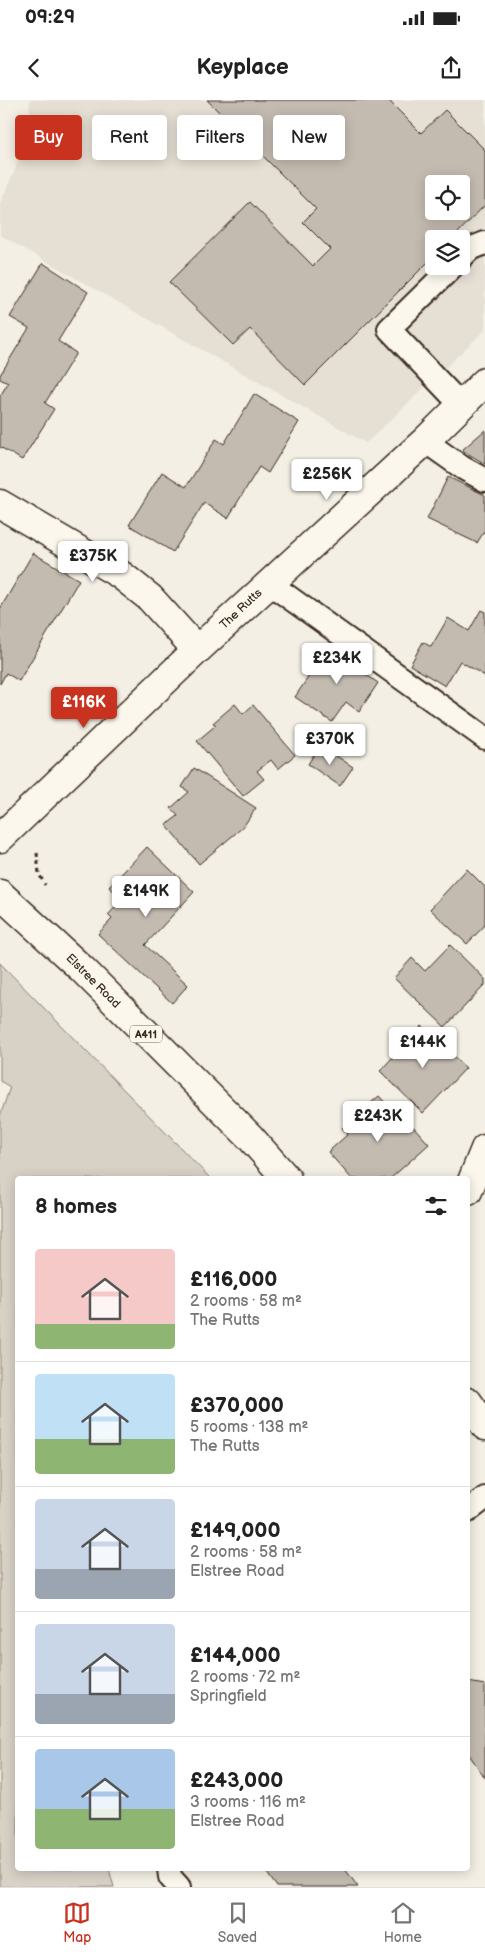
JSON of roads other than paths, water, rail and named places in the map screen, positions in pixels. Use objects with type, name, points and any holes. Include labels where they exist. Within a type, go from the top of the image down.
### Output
[{"type":"street","name":"The Rutts","points":[[0,838],[197,650],[425,441],[485,382]]},
{"type":"street","points":[[0,504],[121,575],[150,598],[197,650]]},
{"type":"street","name":"Elstree Road","points":[[0,894],[82,969],[250,1137],[284,1176]]},
{"type":"street","points":[[470,1186],[485,1149]]},
{"type":"street","points":[[470,1405],[485,1426]]},
{"type":"lane","points":[[470,249],[485,243]]},
{"type":"lane","points":[[444,275],[389,329],[461,406]]},
{"type":"lane","points":[[425,441],[462,468],[485,480]]},
{"type":"lane","points":[[269,583],[485,738]]},
{"type":"lane","points":[[470,1509],[485,1498]]},
{"type":"lane","points":[[169,1871],[170,1877],[179,1887]]}]
